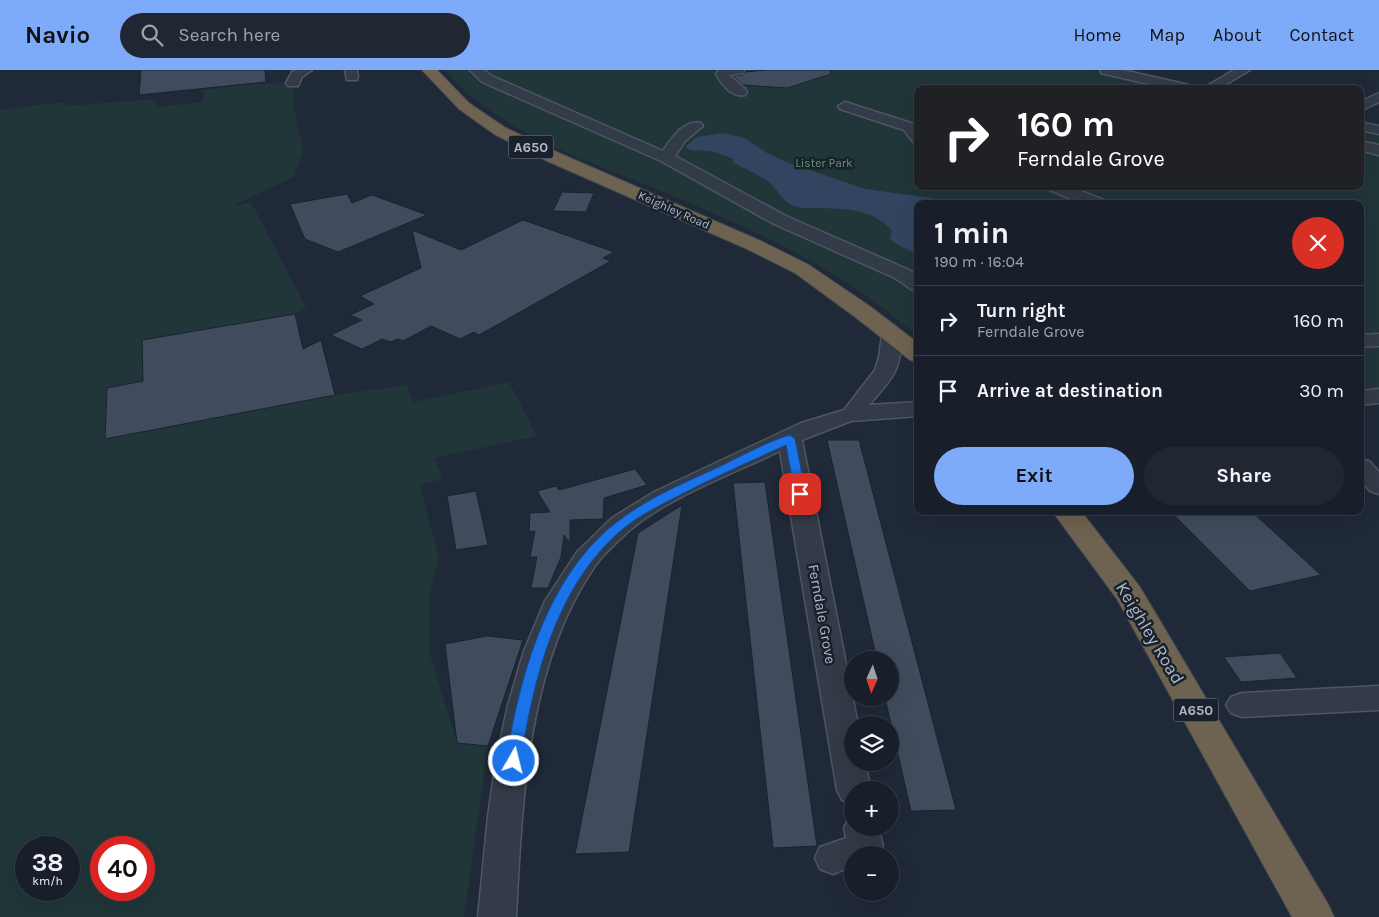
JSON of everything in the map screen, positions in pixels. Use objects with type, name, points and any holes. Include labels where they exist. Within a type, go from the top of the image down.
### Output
[{"type":"highway","name":"Keighley Road","points":[[429,70],[464,106],[500,131],[553,158],[754,245],[794,265],[863,312],[914,352]]},
{"type":"highway","name":"Keighley Road","points":[[1069,515],[1128,594],[1314,917]]},
{"type":"street","points":[[293,83],[297,75],[306,70]]},
{"type":"street","points":[[476,70],[496,83],[666,158],[780,220],[902,274],[914,282]]},
{"type":"street","points":[[736,70],[722,74],[740,92]]},
{"type":"street","points":[[1106,70],[1171,85]]},
{"type":"street","points":[[1216,85],[1244,70]]},
{"type":"street","points":[[1364,105],[1379,97]]},
{"type":"street","points":[[845,106],[914,130]]},
{"type":"street","points":[[666,158],[679,138],[696,126]]},
{"type":"street","points":[[1364,127],[1379,130]]},
{"type":"street","points":[[1364,146],[1379,150]]},
{"type":"street","points":[[1063,190],[1088,200]]},
{"type":"street","points":[[852,415],[858,402],[880,380],[886,370],[892,335]]},
{"type":"street","points":[[1364,341],[1379,340]]},
{"type":"street","points":[[1364,398],[1379,396]]},
{"type":"street","points":[[890,410],[914,400]]},
{"type":"street","points":[[498,917],[507,808],[518,729],[539,652],[551,619],[572,578],[594,550],[621,524],[656,503],[696,482],[817,426],[852,415],[914,409]]},
{"type":"street","name":"Ferndale Grove","points":[[790,439],[852,781]]},
{"type":"street","points":[[1364,470],[1379,486]]},
{"type":"street","points":[[1242,705],[1379,698]]},
{"type":"street","points":[[833,858],[865,846],[863,836]]},
{"type":"green space","name":"Lister Park","points":[[445,70],[1088,70],[1154,85],[914,85],[914,190],[1364,190],[1364,133],[1379,136],[1379,388],[1364,389],[1364,200],[914,200],[914,334],[857,290],[792,251],[724,218],[545,142],[504,119],[463,89]]},
{"type":"green space","points":[[293,83],[293,103],[303,150],[294,177],[232,206],[251,202],[306,307],[295,314],[143,340],[142,381],[107,388],[105,439],[335,395],[407,385],[413,402],[509,382],[537,436],[435,458],[442,479],[420,485],[439,558],[430,594],[429,651],[457,743],[488,746],[464,917],[0,917],[0,110],[63,102],[67,106],[154,99],[158,107],[202,102],[205,90],[246,84]]},
{"type":"water","points":[[723,133],[744,138],[767,153],[786,162],[865,189],[940,200],[914,200],[914,253],[890,239],[892,230],[875,217],[857,211],[802,208],[790,205],[768,181],[732,162],[734,159],[707,150],[694,150],[685,147],[697,137]]},
{"type":"building","points":[[141,70],[265,70],[266,82],[139,95]]},
{"type":"building","points":[[766,70],[830,70],[831,74],[787,88],[743,85],[733,76],[743,75],[745,72]]},
{"type":"building","points":[[562,192],[594,193],[586,212],[553,211]]},
{"type":"building","points":[[347,194],[352,203],[372,195],[427,215],[338,252],[305,239],[290,204]]},
{"type":"building","points":[[523,220],[614,252],[603,258],[611,261],[479,335],[474,332],[460,339],[431,326],[403,341],[398,339],[391,342],[382,339],[362,349],[331,335],[362,320],[350,315],[374,304],[360,296],[421,268],[412,230],[461,250]]},
{"type":"building","points":[[295,314],[303,349],[321,340],[335,395],[105,439],[107,388],[143,381],[142,340]]},
{"type":"building","points":[[827,440],[859,440],[956,810],[911,811],[899,759],[899,716],[889,716],[887,706],[899,706],[899,651],[875,651]]},
{"type":"building","points":[[635,469],[647,485],[604,498],[603,519],[570,520],[570,543],[564,535],[561,557],[548,588],[531,588],[537,557],[530,557],[535,531],[529,532],[530,513],[550,512],[537,491],[556,486],[559,490]]},
{"type":"building","points":[[765,482],[817,846],[773,848],[733,483]]},
{"type":"building","points":[[476,491],[488,545],[456,550],[447,496]]},
{"type":"building","points":[[682,505],[629,852],[575,854],[638,533]]},
{"type":"building","points":[[1174,515],[1255,515],[1321,575],[1250,591]]},
{"type":"building","points":[[487,636],[523,640],[488,746],[457,743],[445,644]]},
{"type":"building","points":[[1280,653],[1297,678],[1241,682],[1224,657]]},
{"type":"route","points":[[514,761],[518,729],[539,652],[551,619],[572,578],[594,550],[621,524],[696,482],[790,439],[800,494]]}]
